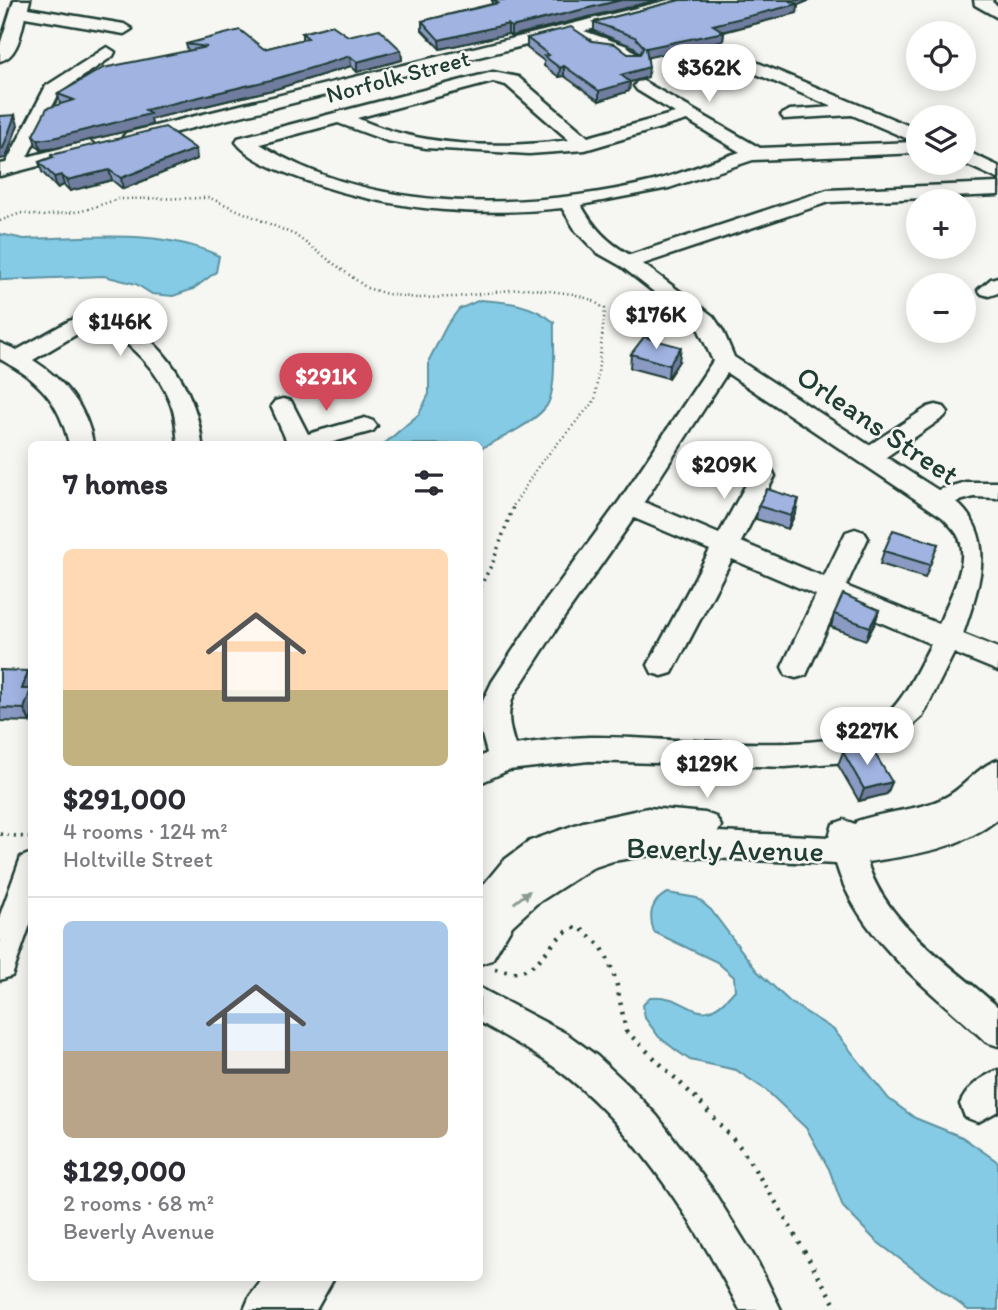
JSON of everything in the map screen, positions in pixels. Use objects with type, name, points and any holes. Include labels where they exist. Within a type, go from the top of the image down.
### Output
[{"type":"street","points":[[6,168],[688,0]]},
{"type":"street","points":[[985,0],[981,2],[983,5],[998,13]]},
{"type":"street","points":[[604,6],[620,17]]},
{"type":"street","points":[[19,12],[124,29]]},
{"type":"street","points":[[19,12],[60,33]]},
{"type":"street","points":[[0,56],[9,45],[19,12]]},
{"type":"street","points":[[484,29],[506,46]]},
{"type":"street","points":[[575,29],[599,44],[620,47],[633,57]]},
{"type":"street","points":[[6,168],[52,90],[107,52]]},
{"type":"street","points":[[744,62],[906,133]]},
{"type":"street","points":[[749,81],[774,76]]},
{"type":"street","name":"Norfolk Street","points":[[569,202],[464,204],[383,195],[311,177],[284,166],[245,142],[492,77],[512,81],[585,144]]},
{"type":"street","points":[[643,86],[756,154]]},
{"type":"street","points":[[790,115],[854,111]]},
{"type":"street","points":[[340,117],[392,135],[503,149],[585,144],[689,114]]},
{"type":"street","points":[[492,765],[494,708],[502,690],[555,609],[629,506],[724,361],[705,321],[628,262],[603,248],[590,234],[569,202],[671,182],[756,154],[906,148]]},
{"type":"street","points":[[976,162],[998,173]]},
{"type":"street","points":[[628,262],[827,196],[998,189]]},
{"type":"street","points":[[9,355],[83,323],[97,320],[111,324],[154,359],[168,377],[181,398],[189,441]]},
{"type":"street","points":[[9,355],[33,368],[68,404],[79,426],[81,441]]},
{"type":"street","name":"Orleans Street","points":[[492,765],[542,752],[589,750],[785,755],[845,750],[883,736],[912,709],[986,562],[962,520],[870,456],[724,361]]},
{"type":"street","points":[[283,406],[299,441]]},
{"type":"street","points":[[870,456],[936,412]]},
{"type":"street","points":[[311,441],[365,426]]},
{"type":"street","points":[[662,665],[763,476]]},
{"type":"street","points":[[937,501],[953,492],[969,488],[998,490]]},
{"type":"street","points":[[629,506],[998,660]]},
{"type":"street","points":[[796,667],[855,538]]},
{"type":"street","name":"Beverly Avenue","points":[[483,909],[514,871],[541,851],[583,835],[648,821],[784,833],[847,842],[949,811],[986,789],[998,772]]},
{"type":"street","name":"Beverly Avenue","points":[[483,943],[500,916],[525,894],[582,858],[612,848],[651,842],[926,840],[967,825],[998,801]]},
{"type":"street","points":[[847,842],[863,888],[886,922],[925,966],[998,1030]]},
{"type":"street","points":[[0,965],[28,879]]},
{"type":"street","points":[[483,1006],[556,1047],[612,1094],[673,1166],[747,1280],[761,1310]]},
{"type":"street","points":[[264,1310],[287,1281]]},
{"type":"street","points":[[292,1310],[312,1281]]},
{"type":"path","points":[[0,221],[21,213],[42,216],[82,211],[118,199],[164,196],[210,198],[295,235],[368,288],[387,294],[430,298],[526,288],[592,300],[605,309],[595,400],[539,465],[512,507],[493,562],[483,581]]},
{"type":"path","points":[[0,834],[28,838]]},
{"type":"path","points":[[483,952],[496,969],[519,972],[534,963],[566,929],[579,927],[601,946],[616,981],[626,1031],[696,1098],[741,1148],[780,1209],[838,1310]]},
{"type":"water","points":[[0,234],[24,239],[149,238],[197,247],[219,256],[216,272],[193,289],[173,296],[152,294],[136,284],[104,276],[4,280],[0,279]]},
{"type":"water","points":[[480,300],[501,302],[537,311],[554,322],[554,367],[549,401],[539,414],[523,426],[483,447],[483,441],[388,441],[419,414],[429,394],[429,360],[447,325],[459,309]]},
{"type":"water","points":[[668,893],[697,898],[711,910],[757,971],[790,1002],[834,1030],[889,1099],[915,1118],[962,1137],[998,1162],[998,1310],[968,1310],[876,1241],[843,1207],[829,1169],[807,1129],[766,1090],[736,1070],[690,1060],[659,1037],[645,1018],[643,1005],[650,997],[664,997],[702,1011],[711,1010],[722,1003],[735,990],[734,977],[717,962],[654,932],[652,909],[662,896]]},
{"type":"building","points":[[493,0],[621,0],[511,27],[508,24],[439,40],[422,21],[498,3]]},
{"type":"building","points":[[680,0],[788,0],[798,4],[713,25],[724,32],[646,48],[649,67],[621,75],[630,82],[599,91],[564,66],[560,68],[544,56],[549,55],[527,38],[571,27],[592,41],[615,44],[628,54],[640,54],[644,47],[635,37],[594,22]]},
{"type":"building","points":[[332,25],[348,36],[379,29],[401,50],[357,62],[350,56],[275,79],[145,110],[150,114],[53,138],[38,140],[33,135],[47,108],[74,100],[58,94],[103,68],[207,47],[186,44],[240,30],[264,49],[308,38],[302,33]]},
{"type":"building","points":[[15,115],[3,148],[0,149],[0,116]]},
{"type":"building","points":[[165,127],[196,149],[121,178],[109,170],[67,180],[61,175],[54,177],[39,162],[53,157],[51,155]]},
{"type":"building","points":[[644,337],[681,347],[669,365],[631,354]]},
{"type":"building","points":[[767,489],[799,499],[791,516],[758,506]]},
{"type":"building","points":[[893,530],[938,544],[930,565],[884,551]]},
{"type":"building","points":[[843,594],[879,610],[870,627],[834,614]]},
{"type":"building","points":[[0,670],[28,671],[22,689],[28,689],[24,709],[0,708]]},
{"type":"building","points":[[869,744],[892,782],[864,789],[843,752]]}]
